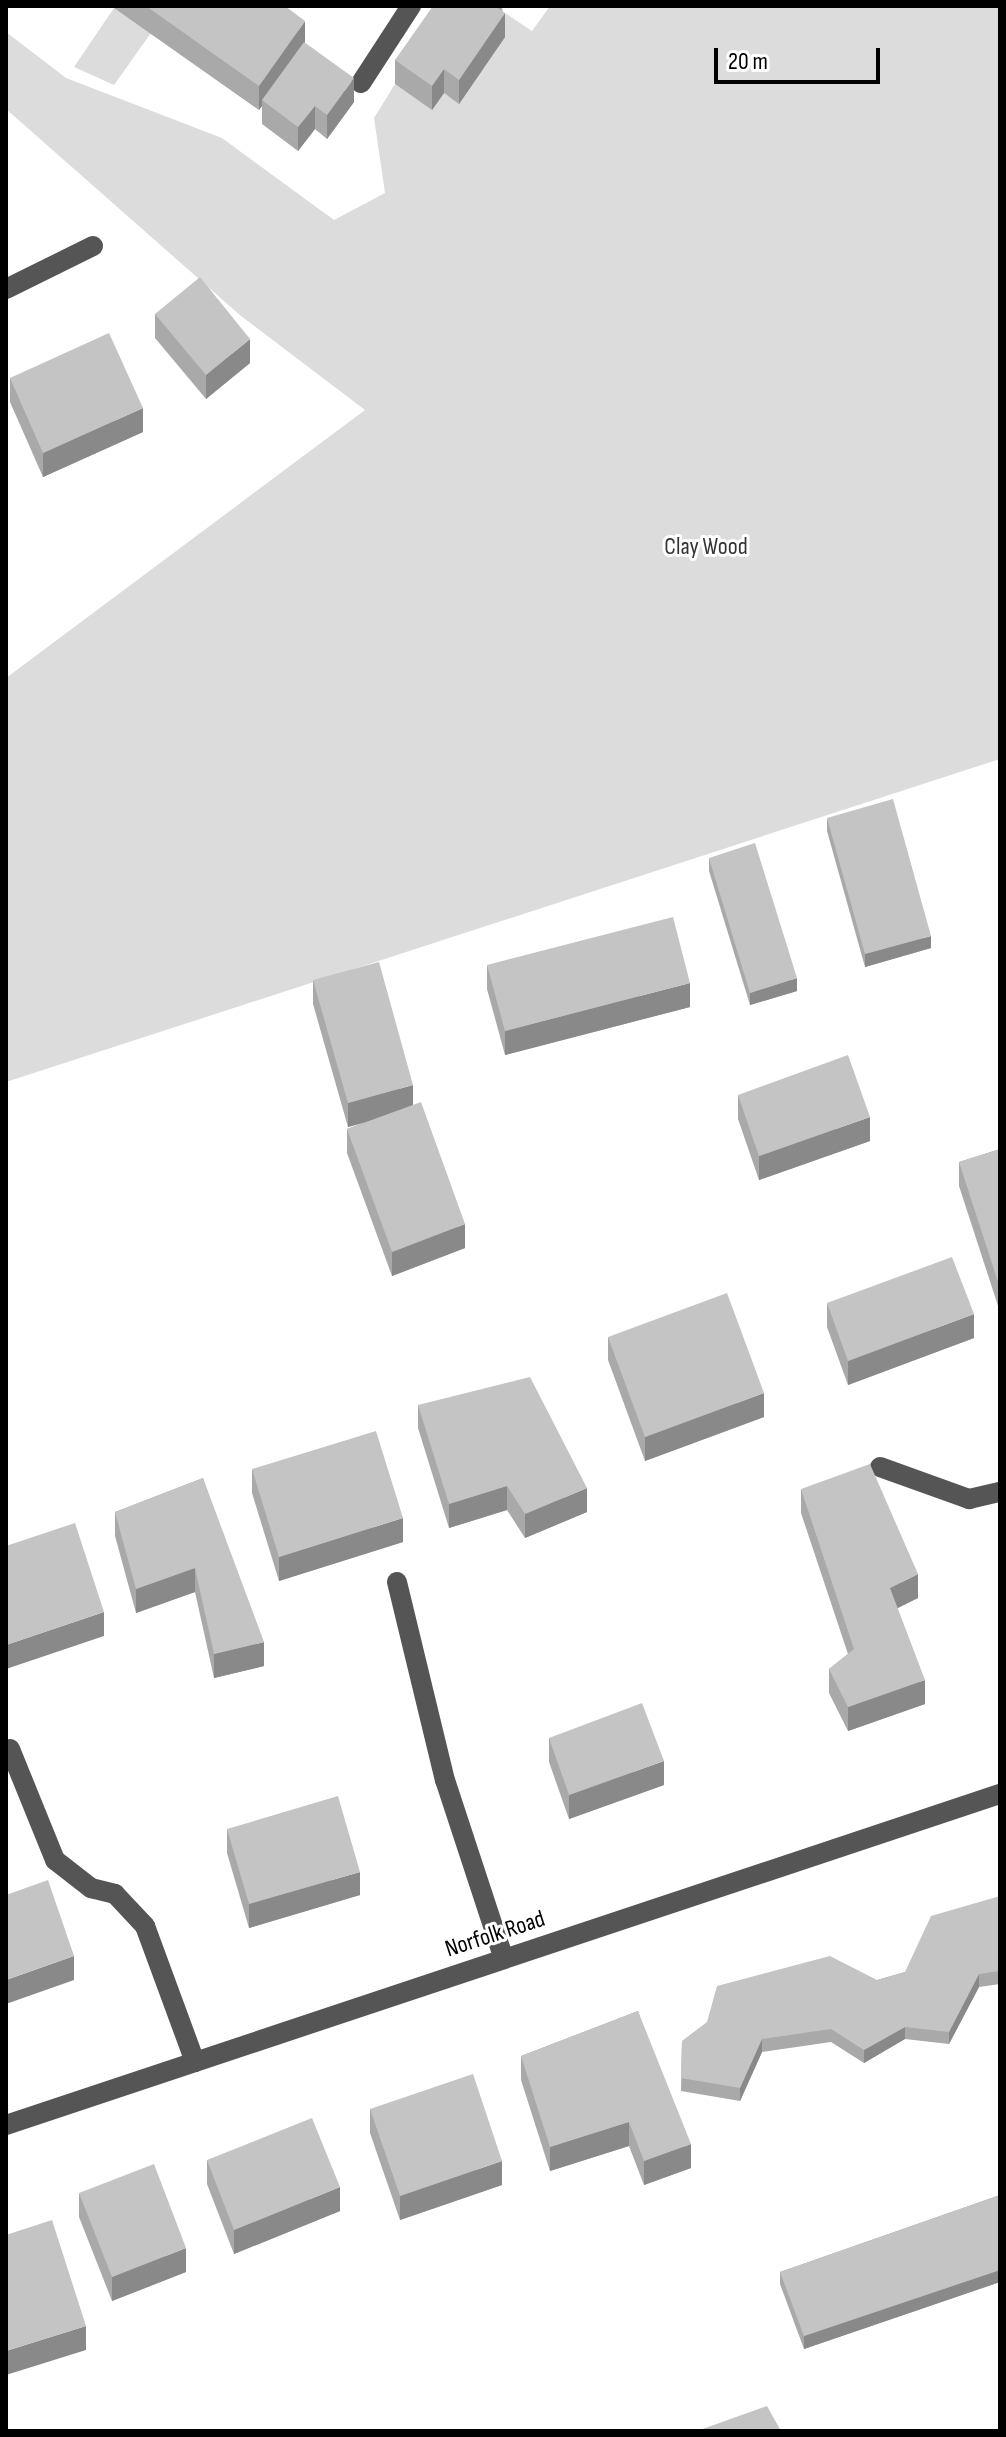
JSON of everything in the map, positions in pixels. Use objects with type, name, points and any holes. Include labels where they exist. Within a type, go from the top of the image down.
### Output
[{"type":"street","points":[[361,83],[401,9]]},
{"type":"street","points":[[6,289],[93,246]]},
{"type":"street","points":[[880,1467],[969,1499],[1000,1492]]},
{"type":"street","points":[[397,1582],[445,1780],[504,1959]]},
{"type":"street","points":[[10,1749],[55,1860],[91,1888],[115,1894],[145,1926],[195,2062]]},
{"type":"street","name":"Norfolk Road","points":[[6,2125],[1000,1794]]},
{"type":"green space","name":"Clay Wood","points":[[550,6],[1000,6],[1000,759],[6,1082],[6,678],[365,410],[241,316],[6,109],[6,32],[66,78],[222,138],[334,220],[385,193],[374,118],[395,84],[432,109],[444,93],[459,103],[491,27],[502,11],[532,31]]},
{"type":"green space","points":[[114,8],[151,33],[114,85],[74,67]]},
{"type":"building","points":[[146,6],[285,6],[305,21],[259,86]]},
{"type":"building","points":[[433,6],[495,6],[505,13],[459,80],[444,69],[432,86],[395,60]]},
{"type":"building","points":[[304,42],[354,78],[327,115],[315,106],[298,127],[262,100]]},
{"type":"building","points":[[200,277],[250,339],[206,375],[155,314]]},
{"type":"building","points":[[109,333],[143,408],[43,453],[10,378]]},
{"type":"building","points":[[893,799],[931,936],[865,954],[827,818]]},
{"type":"building","points":[[755,843],[797,978],[750,993],[709,858]]},
{"type":"building","points":[[673,917],[690,983],[505,1031],[487,965]]},
{"type":"building","points":[[379,962],[413,1085],[348,1103],[313,980]]},
{"type":"building","points":[[848,1055],[870,1117],[759,1156],[738,1095]]},
{"type":"building","points":[[421,1102],[465,1224],[392,1252],[347,1129]]},
{"type":"building","points":[[1000,1149],[1000,1288],[959,1162]]},
{"type":"building","points":[[952,1257],[974,1314],[848,1361],[827,1303]]},
{"type":"building","points":[[727,1293],[764,1393],[645,1437],[608,1337]]},
{"type":"building","points":[[530,1377],[587,1488],[525,1514],[507,1486],[449,1504],[418,1405]]},
{"type":"building","points":[[376,1431],[403,1518],[279,1557],[252,1469]]},
{"type":"building","points":[[870,1464],[918,1574],[890,1588],[925,1680],[848,1707],[829,1669],[854,1649],[801,1489]]},
{"type":"building","points":[[203,1478],[264,1642],[214,1654],[195,1568],[136,1589],[115,1512]]},
{"type":"building","points":[[75,1523],[104,1612],[6,1645],[6,1546]]},
{"type":"building","points":[[642,1703],[664,1761],[569,1795],[549,1738]]},
{"type":"building","points":[[338,1796],[360,1872],[249,1904],[227,1829]]},
{"type":"building","points":[[48,1880],[74,1956],[6,1980],[6,1895]]},
{"type":"building","points":[[1000,1896],[1000,1971],[979,1974],[949,2032],[905,2027],[864,2050],[831,2029],[762,2039],[740,2088],[681,2078],[682,2041],[707,2022],[717,1986],[830,1956],[877,1980],[905,1972],[931,1916]]},
{"type":"building","points":[[638,2011],[691,2144],[644,2161],[629,2122],[550,2147],[521,2056]]},
{"type":"building","points":[[473,2074],[502,2161],[400,2196],[370,2109]]},
{"type":"building","points":[[312,2118],[340,2187],[234,2230],[207,2160]]},
{"type":"building","points":[[154,2164],[186,2248],[112,2277],[79,2193]]},
{"type":"building","points":[[1000,2195],[1000,2270],[804,2336],[780,2272]]},
{"type":"building","points":[[52,2220],[86,2326],[6,2351],[6,2235]]},
{"type":"building","points":[[767,2406],[781,2431],[697,2431]]}]
